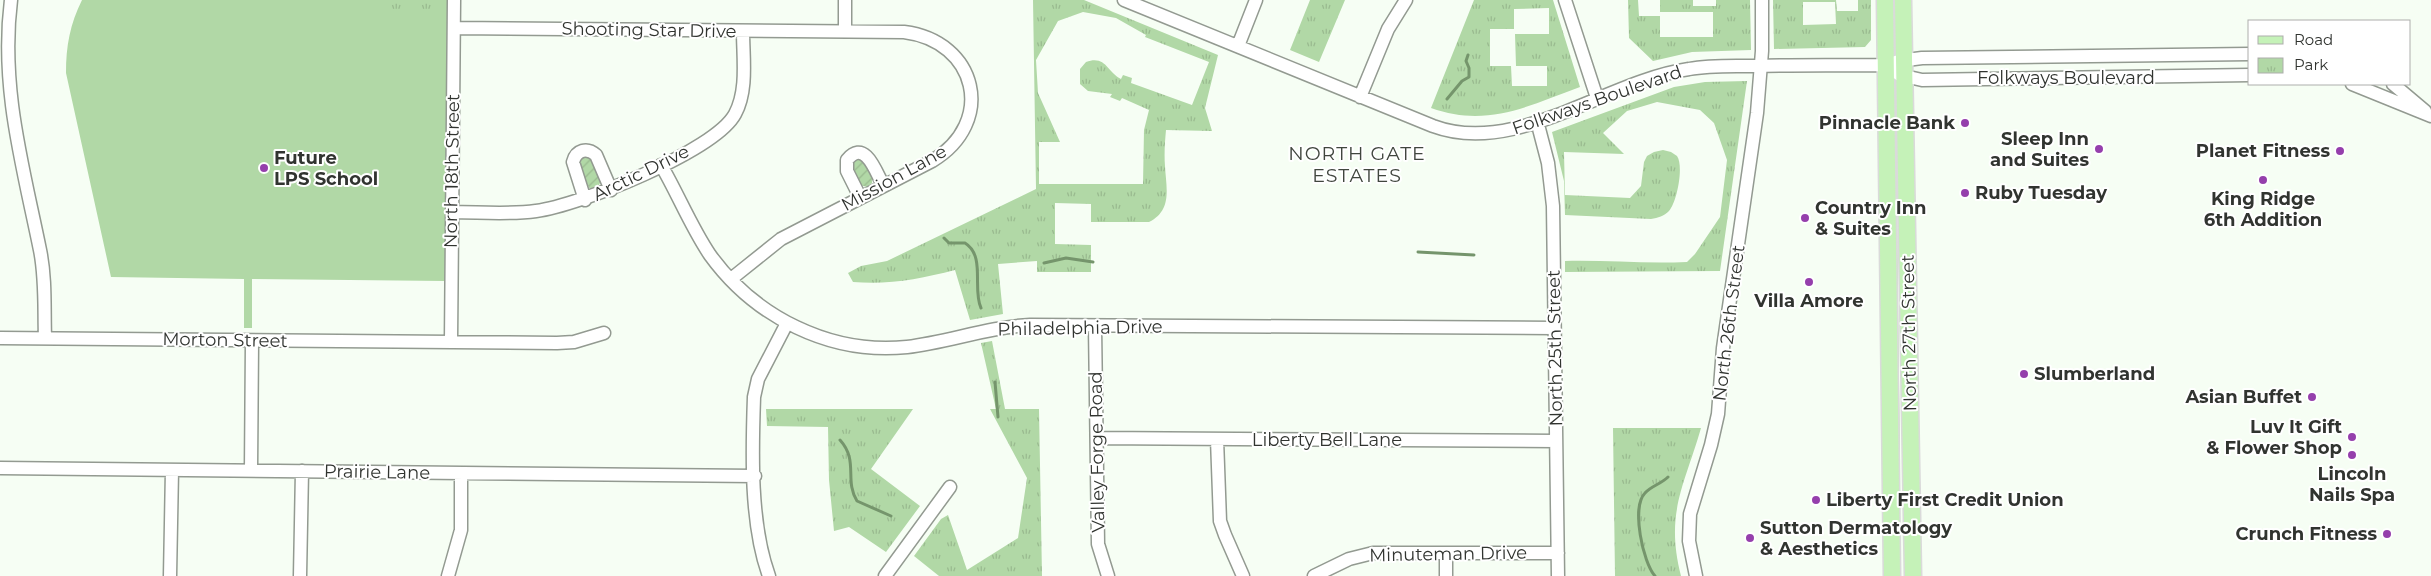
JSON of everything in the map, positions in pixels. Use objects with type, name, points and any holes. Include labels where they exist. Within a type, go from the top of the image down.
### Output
[{"type":"main road","name":"North 27th Street","points":[[1885,0],[1892,576]]},
{"type":"main road","name":"North 27th Street","points":[[1903,0],[1913,576]]},
{"type":"street","points":[[11,0],[3,31],[1,85],[40,250],[44,289],[45,338]]},
{"type":"street","name":"North 18th Street","points":[[451,342],[454,0]]},
{"type":"street","points":[[845,0],[845,32]]},
{"type":"street","name":"Folkways Boulevard","points":[[1124,0],[1144,4],[1360,97],[1433,126],[1458,133],[1496,134],[1512,130],[1678,70],[1707,67],[1886,65],[1904,60],[2248,54]]},
{"type":"street","points":[[1238,46],[1256,0]]},
{"type":"street","points":[[1360,97],[1388,29],[1406,0]]},
{"type":"street","points":[[1566,0],[1597,98]]},
{"type":"street","name":"North 26th Street","points":[[1696,576],[1689,541],[1690,514],[1712,446],[1718,414],[1723,348],[1757,113],[1761,66],[1762,0]]},
{"type":"street","name":"Shooting Star Drive","points":[[454,28],[845,32]]},
{"type":"street","name":"Arctic Drive","points":[[452,212],[536,211],[586,200],[611,190],[711,139],[735,115],[743,85],[743,31]]},
{"type":"street","name":"Mission Lane","points":[[731,279],[781,239],[941,155],[959,138],[968,121],[970,111],[969,86],[965,72],[954,55],[940,42],[928,37],[904,32],[845,32]]},
{"type":"street","name":"Folkways Boulevard","points":[[1886,65],[1904,77],[1922,80],[2248,75]]},
{"type":"street","points":[[2354,85],[2431,116]]},
{"type":"street","points":[[2394,85],[2431,116]]},
{"type":"street","name":"North 25th Street","points":[[1536,121],[1547,157],[1552,190],[1558,576]]},
{"type":"street","points":[[586,200],[573,162],[576,154],[582,150],[591,151],[596,155],[611,190]]},
{"type":"street","points":[[860,197],[846,166],[847,160],[854,154],[862,153],[869,157],[883,185]]},
{"type":"street","name":"Philadelphia Drive","points":[[661,165],[705,246],[731,279],[758,304],[787,323],[841,343],[893,348],[924,345],[1014,326],[1554,328]]},
{"type":"street","points":[[769,576],[761,550],[756,523],[754,409],[756,385],[787,323]]},
{"type":"street","name":"Valley Forge Road","points":[[1095,326],[1098,544],[1108,576]]},
{"type":"street","name":"Morton Street","points":[[0,338],[558,344],[574,342],[604,333]]},
{"type":"street","points":[[250,470],[252,341]]},
{"type":"street","name":"Liberty Bell Lane","points":[[1097,438],[1556,441]]},
{"type":"street","points":[[1217,439],[1220,521],[1224,535],[1243,576]]},
{"type":"street","name":"Prairie Lane","points":[[0,468],[754,476]]},
{"type":"street","points":[[170,576],[172,470]]},
{"type":"street","points":[[300,576],[302,471]]},
{"type":"street","points":[[448,576],[461,530],[461,473]]},
{"type":"street","points":[[885,576],[950,487]]},
{"type":"street","points":[[1446,553],[1446,576]]},
{"type":"street","name":"Minuteman Drive","points":[[1314,576],[1366,554],[1558,553]]},
{"type":"green space","name":"Future LPS School","points":[[82,0],[448,0],[445,281],[252,279],[252,328],[244,328],[244,279],[111,277],[66,73],[70,35],[74,18]]},
{"type":"green space","points":[[384,0],[442,0],[442,16],[384,16]]},
{"type":"green space","points":[[1033,0],[1084,0],[1218,55],[1205,108],[1212,131],[1166,130],[1167,190],[1165,205],[1157,217],[1149,222],[1091,222],[1091,204],[1055,203],[1055,244],[1091,245],[1091,272],[1037,272],[1037,261],[998,264],[1003,314],[970,320],[955,270],[917,279],[879,283],[853,282],[848,273],[861,266],[887,261],[1036,189]],"holes":[[[1083,12],[1116,18],[1146,35],[1145,37],[1209,62],[1192,105],[1131,83],[1132,78],[1123,75],[1121,79],[1102,62],[1093,60],[1086,62],[1080,69],[1080,84],[1088,91],[1112,94],[1110,97],[1120,101],[1122,98],[1149,110],[1144,130],[1143,184],[1039,184],[1039,142],[1060,142],[1038,93],[1036,60],[1058,21]]]},
{"type":"green space","points":[[1310,0],[1345,0],[1319,62],[1290,50]]},
{"type":"green space","points":[[1474,0],[1553,0],[1580,87],[1525,107],[1489,115],[1451,114],[1431,108]],"holes":[[[1549,8],[1549,34],[1515,34],[1516,66],[1547,66],[1547,86],[1512,86],[1511,66],[1490,66],[1490,29],[1514,29],[1514,9]]]},
{"type":"green space","points":[[1628,0],[1638,0],[1639,16],[1660,16],[1660,37],[1713,37],[1713,12],[1660,12],[1660,0],[1693,0],[1693,6],[1716,6],[1716,0],[1750,0],[1751,50],[1692,52],[1653,61],[1629,38]]},
{"type":"green space","points":[[1773,0],[1836,0],[1837,11],[1858,11],[1858,0],[1871,0],[1871,40],[1865,47],[1774,49]],"holes":[[[1803,2],[1835,2],[1836,24],[1803,25]]]},
{"type":"green space","points":[[1747,81],[1720,271],[1565,272],[1565,261],[1687,262],[1695,254],[1720,217],[1727,160],[1714,123],[1700,110],[1657,102],[1627,111],[1603,133],[1624,154],[1564,152],[1565,195],[1630,198],[1641,186],[1644,162],[1647,156],[1663,150],[1677,156],[1679,161],[1679,184],[1672,206],[1665,214],[1651,219],[1565,215],[1564,181],[1552,132],[1674,87],[1705,82]]},
{"type":"green space","points":[[585,156],[592,159],[601,181],[597,189],[589,188],[579,165],[580,159]]},
{"type":"green space","points":[[860,159],[867,166],[872,176],[872,183],[867,187],[860,185],[852,169],[854,160]]},
{"type":"green space","points":[[1894,178],[1897,212],[1900,463],[1899,461]]},
{"type":"green space","points":[[992,341],[1005,409],[1039,409],[1042,576],[939,576],[914,556],[941,519],[948,515],[967,570],[1018,538],[1027,478],[990,409],[996,409],[981,343]]},
{"type":"green space","points":[[766,409],[913,409],[871,469],[920,506],[886,552],[849,527],[834,531],[829,480],[828,427],[767,426]]},
{"type":"green space","points":[[1613,428],[1701,428],[1683,484],[1676,517],[1675,535],[1681,576],[1615,576]]},
{"type":"waterway","points":[[1447,99],[1462,81],[1469,77],[1469,68],[1466,61],[1468,55]]},
{"type":"waterway","points":[[944,238],[949,243],[965,243],[975,256],[981,308]]},
{"type":"waterway","points":[[1418,252],[1474,255]]},
{"type":"waterway","points":[[1044,263],[1066,258],[1093,262]]},
{"type":"waterway","points":[[995,382],[998,417]]},
{"type":"waterway","points":[[840,440],[849,455],[853,493],[857,501],[891,516]]},
{"type":"waterway","points":[[1655,576],[1646,560],[1643,548],[1640,535],[1639,510],[1645,493],[1668,477]]},
{"type":"place","name":"Pinnacle Bank","points":[[1965,123]]},
{"type":"place","name":"Sleep Inn and Suites","points":[[2099,149]]},
{"type":"place","name":"Planet Fitness","points":[[2340,151]]},
{"type":"place","name":"Future LPS School","points":[[264,168]]},
{"type":"place","name":"King Ridge 6th Addition","points":[[2263,180]]},
{"type":"place","name":"Ruby Tuesday","points":[[1965,193]]},
{"type":"place","name":"Country Inn & Suites","points":[[1805,218]]},
{"type":"place","name":"Villa Amore","points":[[1809,282]]},
{"type":"place","name":"Slumberland","points":[[2024,374]]},
{"type":"place","name":"Asian Buffet","points":[[2312,397]]},
{"type":"place","name":"Luv It Gift & Flower Shop","points":[[2352,437]]},
{"type":"place","name":"Lincoln Nails Spa","points":[[2352,455]]},
{"type":"place","name":"Liberty First Credit Union","points":[[1816,500]]},
{"type":"place","name":"Crunch Fitness","points":[[2387,534]]},
{"type":"place","name":"Sutton Dermatology & Aesthetics","points":[[1750,538]]},
{"type":"district","name":"NORTH GATE ESTATES","points":[[1357,164]]}]
